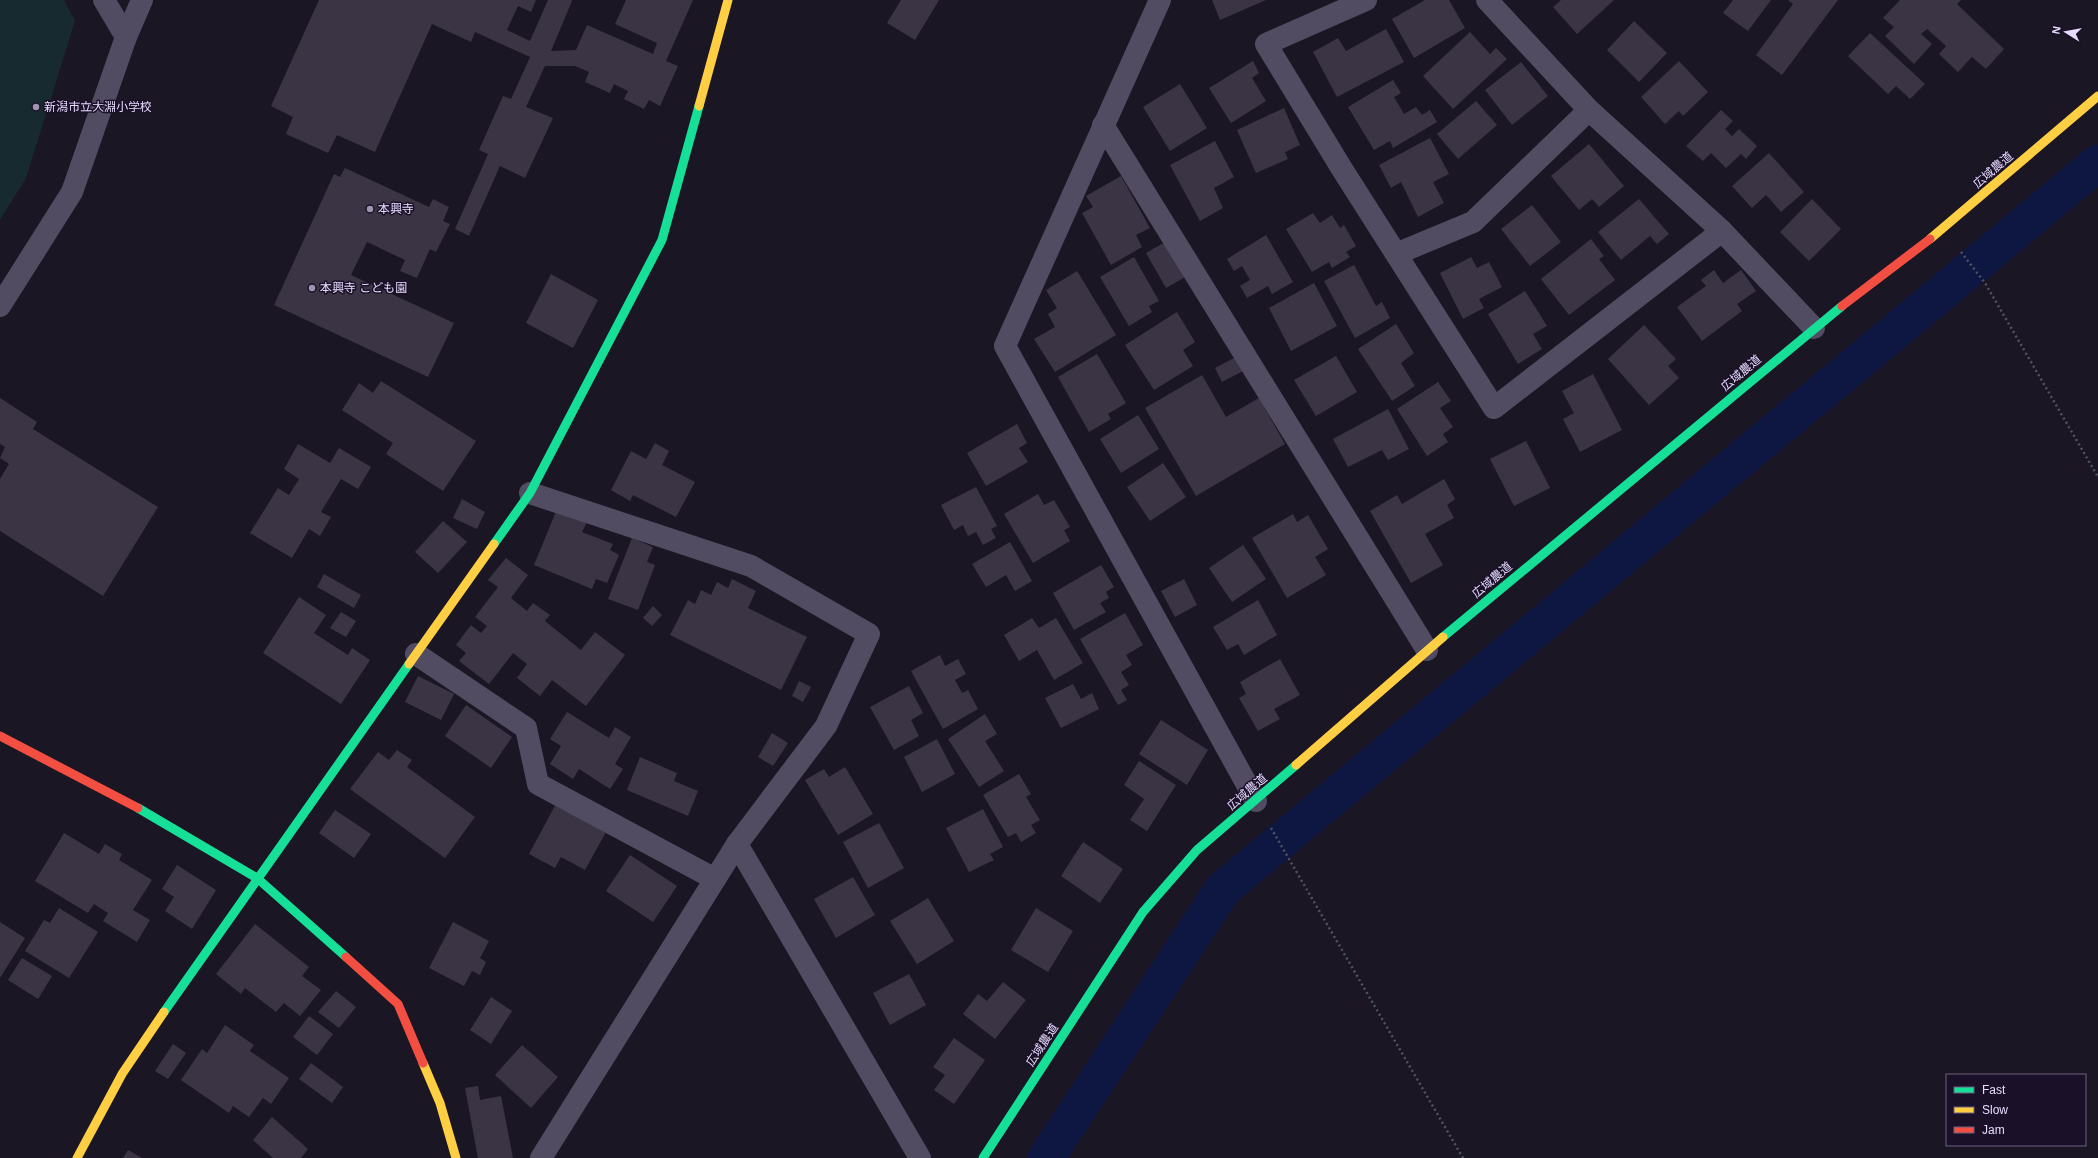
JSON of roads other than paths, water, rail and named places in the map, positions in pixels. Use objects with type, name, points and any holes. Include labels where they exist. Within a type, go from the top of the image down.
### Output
[{"type":"street","points":[[104,0],[126,37]]},
{"type":"street","points":[[0,306],[72,192],[126,37],[142,0]]},
{"type":"street","points":[[77,1158],[122,1074],[257,878],[530,493],[662,240],[728,0]]},
{"type":"street","points":[[1160,0],[1005,346],[1256,801]]},
{"type":"street","points":[[1366,0],[1266,44],[1342,169],[1494,408],[1722,231]]},
{"type":"street","points":[[1487,0],[1589,110],[1722,231],[1814,328]]},
{"type":"street","name":"広域農道","points":[[983,1158],[1144,912],[1197,850],[1256,801],[1427,650],[1814,328],[1943,229],[2098,96]]},
{"type":"street","points":[[1396,254],[1473,222],[1589,110]]},
{"type":"street","points":[[1103,125],[1427,650]]},
{"type":"street","points":[[530,493],[751,566],[869,634],[826,726],[737,844],[541,1158]]},
{"type":"street","points":[[416,654],[526,728],[538,784],[715,879]]},
{"type":"street","points":[[0,736],[148,813],[257,878],[398,1004],[440,1103],[456,1158]]},
{"type":"street","points":[[737,844],[920,1158]]},
{"type":"waterway","points":[[1046,1158],[1223,889],[2098,163]]},
{"type":"place","name":"新潟市立大淵小学校","points":[[36,107]]},
{"type":"place","name":"本興寺","points":[[370,209]]},
{"type":"place","name":"本興寺 こども園","points":[[312,288]]}]
